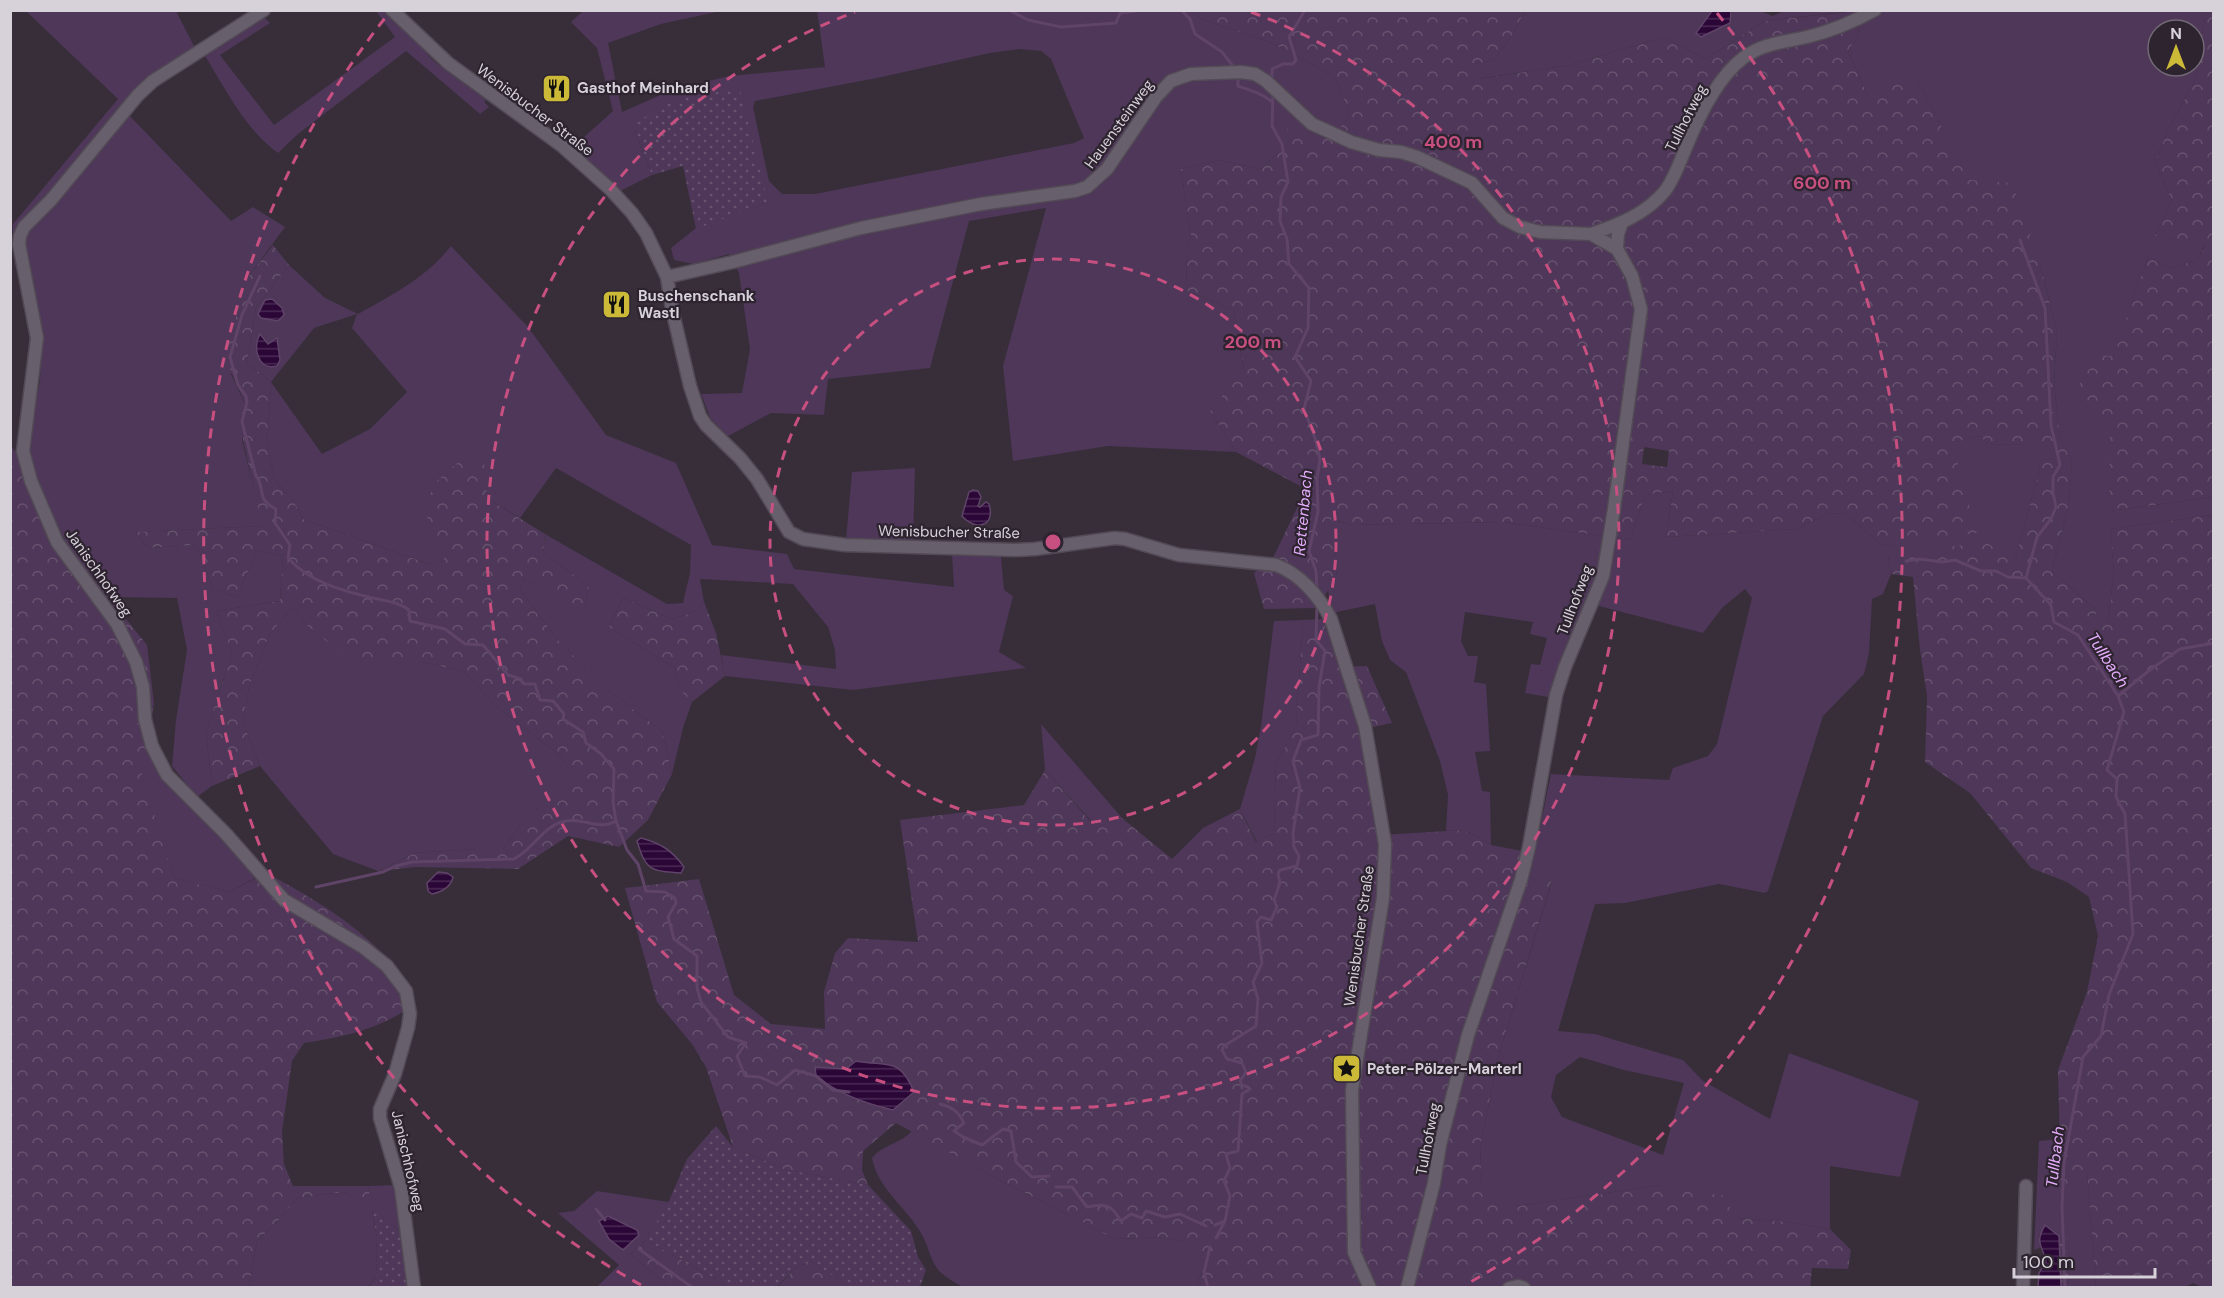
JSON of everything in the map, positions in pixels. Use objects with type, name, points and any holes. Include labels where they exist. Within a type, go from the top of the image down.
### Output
[{"type":"street","name":"Janischhofweg","points":[[264,10],[153,81],[138,95],[51,200],[24,227],[19,244],[37,338],[23,451],[31,482],[57,542],[117,624],[136,662],[143,687],[145,719],[152,746],[167,775],[226,834],[284,900],[363,946],[387,966],[406,991],[410,1014],[408,1028],[395,1074],[380,1109],[380,1118],[401,1188],[414,1287]]},
{"type":"street","name":"Wenisbucher Straße","points":[[392,10],[448,63],[562,146],[632,213],[646,233],[667,277],[688,378],[700,416],[753,474],[785,526],[794,535],[818,542],[845,545],[1014,550],[1104,538],[1125,538],[1179,555],[1276,565],[1293,573],[1324,606],[1333,626],[1365,726],[1385,844],[1383,898],[1352,1090],[1353,1252],[1370,1287]]},
{"type":"street","name":"Tullhofweg","points":[[1623,223],[1644,210],[1664,192],[1674,177],[1707,105],[1729,71],[1742,58],[1772,43],[1836,29],[1875,10]]},
{"type":"street","name":"Hauensteinweg","points":[[667,277],[734,262],[861,228],[981,204],[1075,191],[1088,187],[1107,169],[1156,97],[1171,81],[1191,74],[1241,72],[1255,74],[1281,94],[1312,124],[1351,142],[1417,157],[1472,183],[1503,218],[1520,227],[1540,232],[1591,234],[1623,223]]},
{"type":"street","points":[[1617,249],[1618,234],[1623,223]]},
{"type":"street","name":"Hauensteinweg","points":[[1591,234],[1617,249]]},
{"type":"street","name":"Tullhofweg","points":[[1407,1287],[1468,1035],[1521,880],[1556,695],[1603,576],[1641,309],[1632,276],[1617,249]]},
{"type":"street","points":[[2024,1287],[2026,1186]]},
{"type":"street","points":[[1509,1287],[1524,1287]]},
{"type":"green space","points":[[817,10],[1193,11],[1201,19],[1270,42],[1335,77],[1350,115],[1332,139],[1283,148],[1261,169],[1219,160],[1181,169],[1191,236],[1186,251],[1187,291],[1233,309],[1244,370],[1210,411],[1236,452],[1108,446],[1013,461],[1003,366],[1046,208],[969,221],[930,368],[828,379],[824,415],[771,413],[728,436],[711,419],[701,394],[742,393],[750,349],[739,273],[734,263],[731,263],[729,254],[693,264],[674,260],[671,248],[696,228],[768,202],[633,125],[652,175],[620,191],[573,147],[613,111],[597,48],[571,22],[583,11],[721,11],[661,24],[608,43],[622,112],[672,90],[729,76],[825,67]],"holes":[[[1019,49],[1041,51],[1051,59],[1084,138],[1074,143],[815,194],[782,194],[769,181],[753,107],[755,101],[877,78],[990,53]]]},
{"type":"green space","points":[[1742,10],[1761,11],[1772,16],[1784,11],[1852,11],[1765,21],[1706,59],[1664,37],[1570,65],[1477,79],[1475,64],[1494,60],[1512,35],[1525,11],[1712,11],[1697,32],[1724,16]]},
{"type":"green space","points":[[26,11],[176,11],[196,50],[260,13],[270,23],[220,55],[274,125],[395,37],[376,11],[400,11],[428,55],[486,100],[484,102],[489,107],[480,114],[406,51],[298,134],[278,153],[246,121],[205,56],[154,82],[127,113],[231,221],[253,207],[285,227],[249,276],[231,374],[244,402],[242,440],[263,526],[136,532],[147,548],[197,545],[213,589],[236,597],[258,550],[283,556],[280,601],[216,611],[232,654],[206,731],[212,786],[197,797],[172,766],[176,720],[187,650],[177,598],[109,597],[71,551],[29,469],[26,446],[40,381],[42,334],[23,239],[13,238],[13,224],[118,99]]},
{"type":"green space","points":[[1193,11],[1525,11],[1512,35],[1494,60],[1476,64],[1478,79],[1570,65],[1664,37],[1706,59],[1765,21],[1857,11],[1859,35],[1848,51],[1869,98],[1886,85],[1918,82],[1970,180],[2012,183],[2040,263],[2057,332],[2054,383],[2060,439],[2072,461],[2069,503],[2052,571],[2096,610],[2096,624],[2108,623],[2114,571],[2110,529],[2213,515],[2213,1287],[2202,1287],[2193,1283],[2184,1288],[2096,1287],[2087,1172],[2061,1193],[2058,1070],[2087,992],[2098,936],[2089,897],[2067,882],[2031,868],[1970,793],[1925,762],[1927,696],[1913,577],[1891,574],[1888,555],[1985,542],[2015,560],[2039,472],[2040,445],[1988,444],[1980,436],[1952,443],[1977,533],[1883,546],[1845,513],[1827,514],[1796,529],[1666,537],[1673,491],[1645,495],[1630,540],[1504,522],[1353,525],[1331,519],[1337,578],[1316,608],[1264,609],[1254,573],[1272,560],[1306,489],[1236,452],[1210,411],[1244,369],[1233,309],[1187,291],[1186,251],[1191,236],[1181,169],[1219,160],[1261,169],[1283,148],[1288,126],[1332,138],[1350,115],[1335,77],[1270,42],[1201,19]],"holes":[[[1644,447],[1669,451],[1667,467],[1642,464]]]},
{"type":"green space","points":[[1857,11],[2206,11],[2205,18],[2146,18],[2146,78],[2195,78],[2170,126],[2155,161],[2172,201],[2155,236],[2205,244],[2198,260],[2169,268],[2148,257],[2113,357],[2109,511],[2213,497],[2213,515],[2110,529],[2114,571],[2108,623],[2096,625],[2096,610],[2052,571],[2069,503],[2072,461],[2060,439],[2054,383],[2057,332],[2040,263],[1970,181],[1918,82],[1869,98],[1848,51],[1859,35]]},
{"type":"green space","points":[[2206,11],[2214,11],[2213,497],[2109,511],[2110,431],[2082,412],[2080,383],[2087,355],[2113,356],[2148,257],[2169,268],[2198,260],[2205,245],[2155,236],[2172,201],[2155,161],[2170,126],[2195,78],[2206,78]]},
{"type":"green space","points":[[701,90],[740,90],[768,202],[696,229],[683,166],[652,175],[633,125],[662,106]]},
{"type":"green space","points":[[273,245],[289,265],[256,307],[247,363],[271,382],[267,446],[275,480],[294,502],[303,519],[429,564],[445,561],[425,512],[434,484],[463,458],[484,463],[487,498],[545,534],[543,553],[589,586],[584,612],[524,578],[520,590],[559,641],[608,690],[662,731],[672,774],[648,820],[619,847],[568,836],[518,869],[416,867],[378,871],[415,853],[503,849],[519,827],[543,803],[577,786],[561,756],[496,706],[463,671],[421,662],[343,655],[307,625],[293,607],[269,635],[249,687],[243,721],[260,766],[212,786],[206,731],[232,654],[216,611],[280,601],[283,556],[258,550],[236,597],[213,589],[197,545],[147,548],[136,532],[262,526],[238,417],[244,401],[224,356],[249,276]]},
{"type":"green space","points":[[451,246],[528,327],[606,435],[676,463],[712,545],[787,554],[794,569],[954,587],[952,554],[1001,557],[1004,590],[1013,596],[999,652],[1026,668],[853,690],[725,676],[721,655],[836,669],[835,650],[828,627],[793,584],[700,579],[704,602],[694,612],[672,619],[623,598],[609,627],[675,668],[680,689],[692,702],[672,774],[662,731],[608,690],[559,641],[520,590],[524,578],[584,611],[589,586],[543,553],[545,534],[667,604],[683,603],[690,573],[691,545],[556,468],[520,518],[487,498],[445,561],[429,564],[303,519],[294,502],[275,480],[267,446],[271,382],[247,363],[256,307],[289,265],[325,298],[358,314],[420,276]],"holes":[[[357,314],[352,328],[407,392],[370,429],[322,454],[271,382],[314,328]]]},
{"type":"green space","points":[[1980,436],[1988,444],[2041,445],[2039,472],[2015,560],[1888,555],[1891,574],[1883,594],[1872,599],[1869,653],[1864,674],[1823,716],[1768,891],[1765,893],[1719,884],[1625,903],[1595,904],[1558,1031],[1595,1034],[1683,1060],[1703,1081],[1770,1119],[1789,1053],[1919,1101],[1900,1177],[1830,1166],[1830,1229],[1780,1221],[1735,1218],[1661,1185],[1517,1206],[1482,1186],[1480,1148],[1498,1058],[1552,881],[1517,877],[1522,851],[1535,852],[1551,774],[1669,780],[1673,768],[1708,756],[1717,744],[1752,598],[1745,589],[1722,608],[1703,633],[1595,605],[1559,699],[1525,693],[1531,664],[1540,665],[1547,638],[1530,634],[1533,622],[1465,612],[1461,641],[1468,656],[1478,656],[1474,682],[1486,684],[1490,751],[1475,752],[1482,791],[1490,792],[1491,845],[1464,830],[1446,831],[1448,795],[1440,761],[1406,672],[1390,660],[1382,641],[1375,604],[1332,613],[1328,590],[1337,578],[1330,519],[1353,525],[1504,522],[1630,540],[1645,495],[1673,491],[1666,537],[1796,529],[1827,514],[1845,513],[1883,546],[1976,532],[1951,443]],"holes":[[[1580,1057],[1624,1070],[1684,1083],[1663,1155],[1562,1117],[1551,1097],[1556,1075]]]},
{"type":"green space","points":[[10,445],[29,469],[71,551],[147,645],[154,703],[148,744],[139,765],[174,878],[229,892],[266,873],[318,902],[366,938],[397,970],[414,1003],[403,1012],[377,1025],[347,1035],[304,1043],[292,1061],[282,1132],[284,1164],[293,1186],[368,1186],[372,1209],[344,1192],[297,1198],[257,1241],[249,1287],[11,1287]]},
{"type":"green space","points":[[915,468],[913,542],[846,540],[852,472]]},
{"type":"green space","points":[[623,598],[672,619],[694,612],[704,602],[716,633],[725,676],[692,702],[680,690],[675,668],[609,627]]},
{"type":"green space","points":[[293,607],[307,625],[421,662],[463,671],[496,706],[561,756],[578,787],[543,803],[519,827],[503,849],[415,853],[378,871],[333,854],[260,766],[243,721],[249,687],[269,635]]},
{"type":"green space","points":[[1323,619],[1339,667],[1367,666],[1392,723],[1358,730],[1373,790],[1381,835],[1464,830],[1491,845],[1522,851],[1517,877],[1552,880],[1498,1058],[1480,1148],[1482,1186],[1518,1206],[1661,1185],[1724,1196],[1735,1218],[1780,1221],[1830,1229],[1851,1250],[1848,1269],[1812,1268],[1810,1288],[1196,1287],[1203,1269],[1197,1245],[1163,1237],[1115,1239],[988,1174],[896,1123],[863,1151],[862,1170],[868,1185],[783,1169],[733,1147],[706,1067],[692,1044],[657,1002],[625,888],[699,879],[734,995],[771,1024],[825,1029],[824,992],[835,953],[848,938],[918,942],[900,820],[1024,805],[1045,770],[1092,823],[1122,818],[1172,859],[1203,828],[1240,809],[1256,842],[1274,833],[1276,764],[1296,726],[1303,620]],"holes":[[[856,1061],[890,1064],[872,1104],[830,1087],[816,1067],[846,1069]]]},
{"type":"green space","points":[[1303,620],[1296,726],[1276,764],[1274,833],[1257,842],[1240,809],[1255,758],[1261,726],[1274,621]]},
{"type":"green space","points":[[1041,724],[1122,818],[1093,823],[1045,770]]},
{"type":"green space","points":[[148,744],[166,782],[257,877],[229,892],[174,878],[138,765]]},
{"type":"green space","points":[[716,1126],[733,1147],[783,1169],[868,1185],[911,1231],[918,1257],[926,1270],[920,1287],[850,1287],[812,1262],[796,1267],[777,1287],[729,1287],[646,1240],[669,1201],[687,1159]]},
{"type":"green space","points":[[912,1131],[988,1174],[1115,1239],[1163,1237],[1198,1245],[1203,1269],[1196,1287],[963,1287],[937,1268],[916,1225],[880,1180],[875,1169],[872,1158]]},
{"type":"green space","points":[[2060,1139],[2062,1192],[2087,1171],[2096,1287],[2069,1287],[2064,1236],[2059,1236],[2045,1225],[2039,1235],[2040,1248],[2034,1250],[2039,1141]]},
{"type":"green space","points":[[397,1185],[406,1235],[372,1210],[377,1238],[376,1277],[368,1287],[249,1288],[257,1241],[297,1198],[344,1192],[371,1208],[368,1186]]},
{"type":"green space","points":[[597,1191],[669,1202],[646,1240],[631,1254],[669,1287],[597,1287],[619,1265],[558,1213],[574,1211]]},
{"type":"green space","points":[[372,1209],[409,1238],[414,1287],[368,1288],[376,1277],[377,1238]]},
{"type":"green space","points":[[2065,1235],[2069,1287],[2061,1287],[2059,1236]]},
{"type":"green space","points":[[646,1240],[729,1287],[669,1287],[631,1254]]},
{"type":"green space","points":[[812,1262],[850,1287],[777,1288],[796,1267]]},
{"type":"shaded area","points":[[1712,11],[1731,11],[1730,23],[1701,37],[1696,33]]},
{"type":"shaded area","points":[[272,299],[282,308],[284,315],[278,321],[261,318],[258,314],[265,300]]},
{"type":"shaded area","points":[[260,334],[268,344],[277,338],[280,360],[277,366],[265,365],[258,357],[257,345]]},
{"type":"shaded area","points":[[978,491],[981,497],[978,506],[986,502],[989,504],[990,518],[983,524],[973,524],[962,516],[969,492]]},
{"type":"shaded area","points":[[641,838],[654,842],[670,852],[684,867],[681,873],[651,868],[640,851],[637,841]]},
{"type":"shaded area","points":[[438,872],[447,873],[453,877],[450,884],[432,894],[428,891],[427,883]]},
{"type":"shaded area","points":[[856,1061],[891,1065],[897,1068],[909,1081],[914,1092],[893,1110],[853,1097],[833,1088],[816,1076],[815,1067],[846,1069]]},
{"type":"shaded area","points":[[608,1216],[637,1230],[639,1235],[623,1250],[609,1239],[599,1221]]},
{"type":"shaded area","points":[[2045,1225],[2059,1236],[2061,1287],[2038,1287],[2039,1273],[2046,1262],[2040,1244],[2040,1236]]},
{"type":"waterway","points":[[1009,10],[1028,20],[1061,27],[1116,23],[1120,13],[1143,10]]},
{"type":"waterway","points":[[1181,10],[1190,19],[1195,34],[1222,52],[1233,66]]},
{"type":"waterway","name":"Rettenbach","points":[[1272,81],[1272,69],[1283,64],[1293,64],[1296,60],[1289,37],[1305,10]]},
{"type":"waterway","points":[[1238,77],[1238,86],[1261,95],[1273,103]]},
{"type":"waterway","name":"Rettenbach","points":[[1273,93],[1272,126],[1282,144],[1288,182],[1281,197],[1280,221],[1287,239],[1289,264],[1309,288],[1308,328],[1295,357],[1311,381],[1304,409],[1320,459],[1317,479],[1318,512],[1309,551],[1316,571],[1317,591]]},
{"type":"waterway","name":"Tullbach","points":[[2020,240],[2045,308],[2051,425],[2060,465],[2053,477],[2056,507],[2051,519],[2037,537],[2026,578],[2051,605],[2054,622],[2078,635],[2118,696],[2124,712],[2107,770],[2117,779],[2116,797],[2125,814],[2133,934],[2109,995],[2101,1036],[2083,1057],[2064,1163],[2062,1207],[2065,1288]]},
{"type":"waterway","points":[[260,276],[242,315],[230,357],[238,385],[246,396],[247,402],[242,422],[256,476],[265,501],[276,509],[275,523],[290,545],[288,558],[306,573],[327,584],[397,603],[409,610],[410,621],[445,629],[465,644],[483,645],[508,675],[521,679],[524,684],[535,684],[540,700],[553,701],[564,714],[563,719],[583,732],[586,743],[600,753],[614,769],[613,802],[616,821],[627,850],[638,864],[646,891],[665,892],[675,898],[676,903],[668,917],[674,939],[697,956],[697,988],[701,1002],[728,1037],[746,1043],[737,1056],[745,1076],[760,1077],[777,1085],[795,1070],[816,1076],[833,1090],[849,1092]]},
{"type":"waterway","points":[[1906,561],[1955,560],[1981,571],[1996,571],[2008,577],[2026,578]]},
{"type":"waterway","name":"Rettenbach","points":[[1216,1238],[1225,1221],[1230,1196],[1224,1181],[1230,1168],[1226,1154],[1238,1151],[1242,1094],[1250,1089],[1242,1085],[1240,1081],[1246,1072],[1242,1063],[1227,1059],[1222,1050],[1224,1046],[1256,1026],[1258,999],[1253,982],[1262,963],[1257,922],[1261,917],[1271,920],[1277,907],[1274,900],[1280,883],[1278,874],[1280,870],[1297,866],[1299,856],[1294,847],[1293,833],[1300,788],[1293,761],[1301,740],[1318,735],[1319,687],[1325,651],[1316,640],[1317,606]]},
{"type":"waterway","points":[[2118,696],[2180,649],[2214,643]]},
{"type":"waterway","points":[[316,887],[383,872],[412,862],[514,859],[558,823],[572,820],[603,825],[616,821]]},
{"type":"waterway","points":[[940,1104],[954,1110],[964,1123],[954,1131],[982,1145],[1003,1129],[1011,1131],[1016,1162],[1032,1177],[1049,1176]]},
{"type":"waterway","points":[[1056,1187],[1072,1187],[1087,1207],[1107,1206],[1121,1221],[1131,1214],[1142,1218],[1146,1211],[1165,1217],[1180,1214],[1206,1226]]},
{"type":"waterway","points":[[596,1209],[605,1220]]},
{"type":"waterway","name":"Rettenbach","points":[[1215,1225],[1225,1221]]},
{"type":"waterway","name":"Rettenbach","points":[[1208,1288],[1204,1272],[1210,1247]]},
{"type":"waterway","points":[[639,1249],[693,1288]]},
{"type":"place","name":"Gasthof Meinhard","points":[[556,88]]},
{"type":"place","name":"Buschenschank Wastl","points":[[617,305]]},
{"type":"place","name":"Peter-Pölzer-Marterl","points":[[1346,1069]]}]
